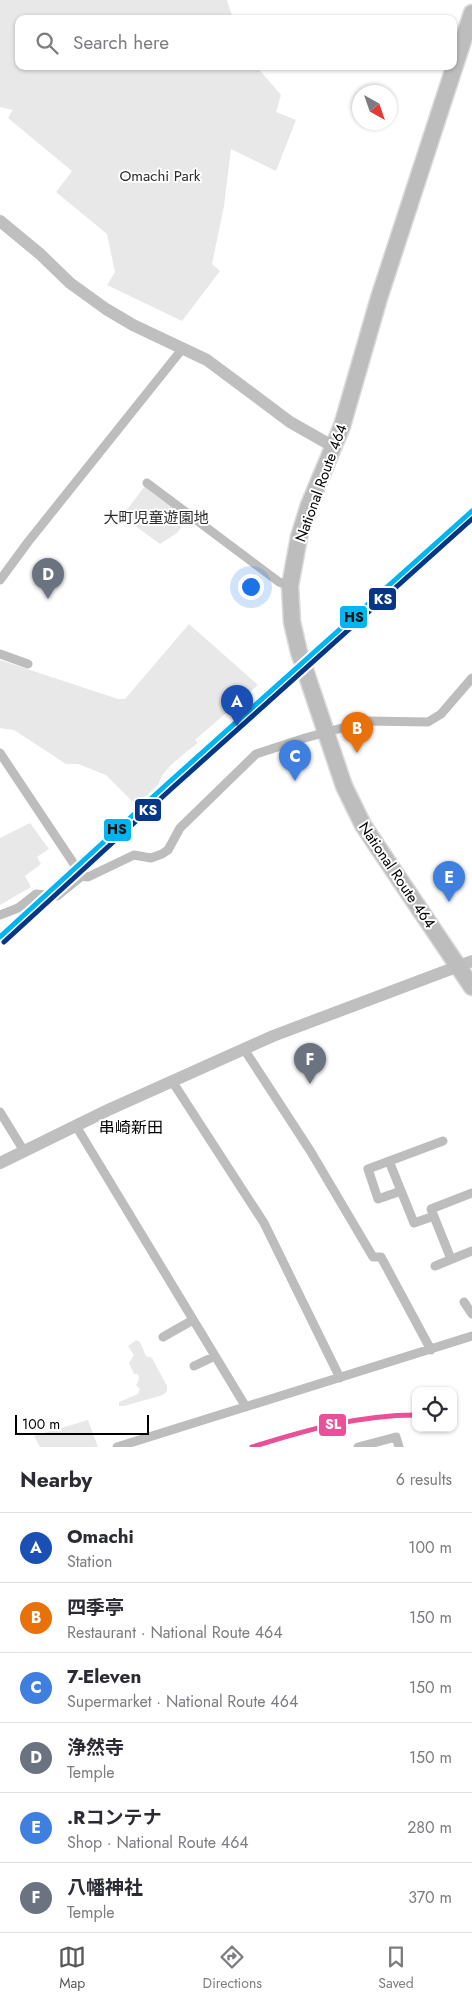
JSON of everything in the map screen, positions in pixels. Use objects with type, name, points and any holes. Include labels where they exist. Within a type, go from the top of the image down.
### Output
[{"type":"highway","name":"National Route 464","points":[[457,59],[472,13]]},
{"type":"highway","name":"National Route 464","points":[[454,70],[380,298],[353,393],[334,448],[309,506],[299,537],[290,586],[292,622],[299,652],[341,779],[363,825],[465,964],[472,987]]},
{"type":"street","points":[[0,221],[40,254],[70,283],[106,309],[133,325],[207,360],[290,422],[334,448]]},
{"type":"street","points":[[0,580],[28,542],[183,348]]},
{"type":"street","points":[[147,483],[279,582],[290,586]]},
{"type":"street","points":[[0,654],[28,664]]},
{"type":"street","points":[[0,753],[82,876],[88,877],[134,855],[157,858],[168,850],[180,828],[256,754],[300,739],[368,722],[428,722],[441,714],[472,678]]},
{"type":"street","points":[[0,916],[18,908],[36,894],[57,896],[82,876]]},
{"type":"street","points":[[0,1163],[244,1049],[465,964]]},
{"type":"street","points":[[244,1049],[311,1152],[373,1257],[381,1257],[431,1350]]},
{"type":"street","points":[[172,1081],[264,1223],[340,1378]]},
{"type":"street","points":[[0,1112],[24,1151]]},
{"type":"street","points":[[76,1126],[246,1407]]},
{"type":"street","points":[[401,1191],[378,1199],[368,1169],[443,1141]]},
{"type":"street","points":[[389,1161],[414,1223],[434,1216]]},
{"type":"street","points":[[451,1259],[431,1209],[472,1193]]},
{"type":"street","points":[[435,1266],[472,1251]]},
{"type":"street","points":[[464,1302],[471,1311]]},
{"type":"street","points":[[163,1337],[193,1320]]},
{"type":"street","points":[[117,1447],[472,1336]]},
{"type":"street","points":[[194,1366],[215,1356]]},
{"type":"street","points":[[358,1447],[396,1437],[399,1447]]},
{"type":"green space","name":"Omachi Park","points":[[0,0],[227,0],[232,15],[15,15],[15,70],[259,70],[281,95],[276,112],[296,120],[276,171],[231,149],[224,206],[212,264],[220,271],[182,321],[107,285],[115,272],[107,234],[56,192],[72,171],[8,118],[13,110],[0,107]]},
{"type":"green space","name":"大町児童遊園地","points":[[145,486],[188,518],[177,533],[160,544],[122,516]]},
{"type":"green space","points":[[189,624],[258,685],[195,740],[198,743],[169,767],[159,784],[136,805],[106,775],[78,764],[66,764],[14,730],[0,728],[0,660],[118,699],[125,699]]},
{"type":"green space","points":[[30,823],[49,849],[37,857],[41,864],[25,876],[31,887],[0,905],[0,838]]},
{"type":"green space","points":[[136,1340],[140,1342],[146,1356],[152,1358],[167,1386],[167,1391],[163,1395],[119,1406],[119,1402],[138,1394],[140,1389],[136,1385],[139,1379],[138,1374],[134,1374],[129,1363],[134,1355],[128,1346]]},
{"type":"green space","points":[[88,1420],[98,1447],[40,1447],[34,1436]]},
{"type":"transit line","name":"HS","points":[[0,937],[166,785],[472,511]]},
{"type":"transit line","name":"KS","points":[[4,942],[472,519]]},
{"type":"transit line","name":"SL","points":[[252,1447],[292,1435],[353,1421],[412,1415]]},
{"type":"place","name":"浄然寺","points":[[48,599]]},
{"type":"place","name":"Omachi","points":[[237,726]]},
{"type":"place","name":"四季亭","points":[[357,753]]},
{"type":"place","name":"7-Eleven","points":[[295,781]]},
{"type":"place","name":".Rコンテナ","points":[[449,902]]},
{"type":"place","name":"八幡神社","points":[[310,1084]]},
{"type":"district","name":"串崎新田","points":[[131,1127]]}]
